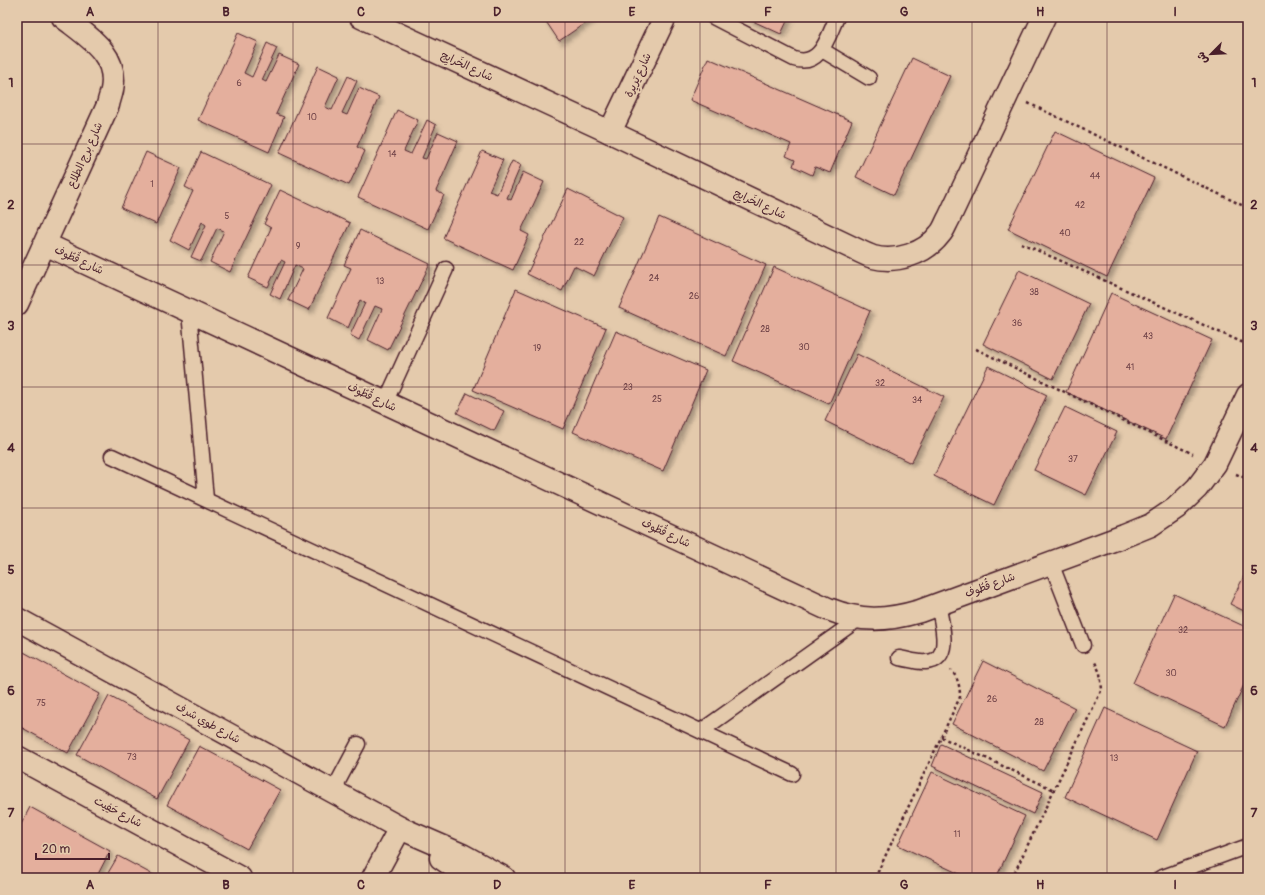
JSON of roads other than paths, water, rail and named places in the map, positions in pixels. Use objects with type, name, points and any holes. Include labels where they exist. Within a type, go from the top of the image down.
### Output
[{"type":"street","name":"شارع برج الطلاع","points":[[17,304],[108,105],[113,89],[112,73],[107,57],[98,43],[63,17]]},
{"type":"street","name":"شارع الخَرايِج","points":[[362,17],[610,132],[855,249],[872,256],[891,259],[909,255],[921,250],[940,235],[1044,17]]},
{"type":"street","name":"شارع يَريِرة","points":[[610,132],[665,17]]},
{"type":"street","name":"شارع قُطُوف","points":[[45,244],[828,609],[843,615],[860,618],[880,619],[900,617],[1051,563],[1151,525],[1176,508],[1197,488],[1215,464],[1248,395]]},
{"type":"street","name":"شارع طوي شرف","points":[[17,619],[400,828],[462,855],[504,878]]},
{"type":"street","name":"شارع حَفِيت","points":[[17,757],[240,878]]},
{"type":"street","name":"شارع طوي شرف","points":[[400,828],[470,878]]},
{"type":"street","points":[[373,878],[400,828]]},
{"type":"lane","points":[[713,17],[799,61],[812,59],[818,55],[822,50],[837,17]]},
{"type":"lane","points":[[822,50],[869,78]]},
{"type":"lane","points":[[385,403],[446,269]]},
{"type":"lane","points":[[189,312],[206,499]]},
{"type":"lane","points":[[112,456],[792,774]]},
{"type":"lane","points":[[1051,563],[1083,645]]},
{"type":"lane","points":[[899,658],[926,662],[937,659],[941,654],[944,646],[938,604]]},
{"type":"lane","points":[[701,731],[860,618]]},
{"type":"lane","points":[[333,791],[358,744]]},
{"type":"lane","points":[[1160,878],[1248,846]]}]
